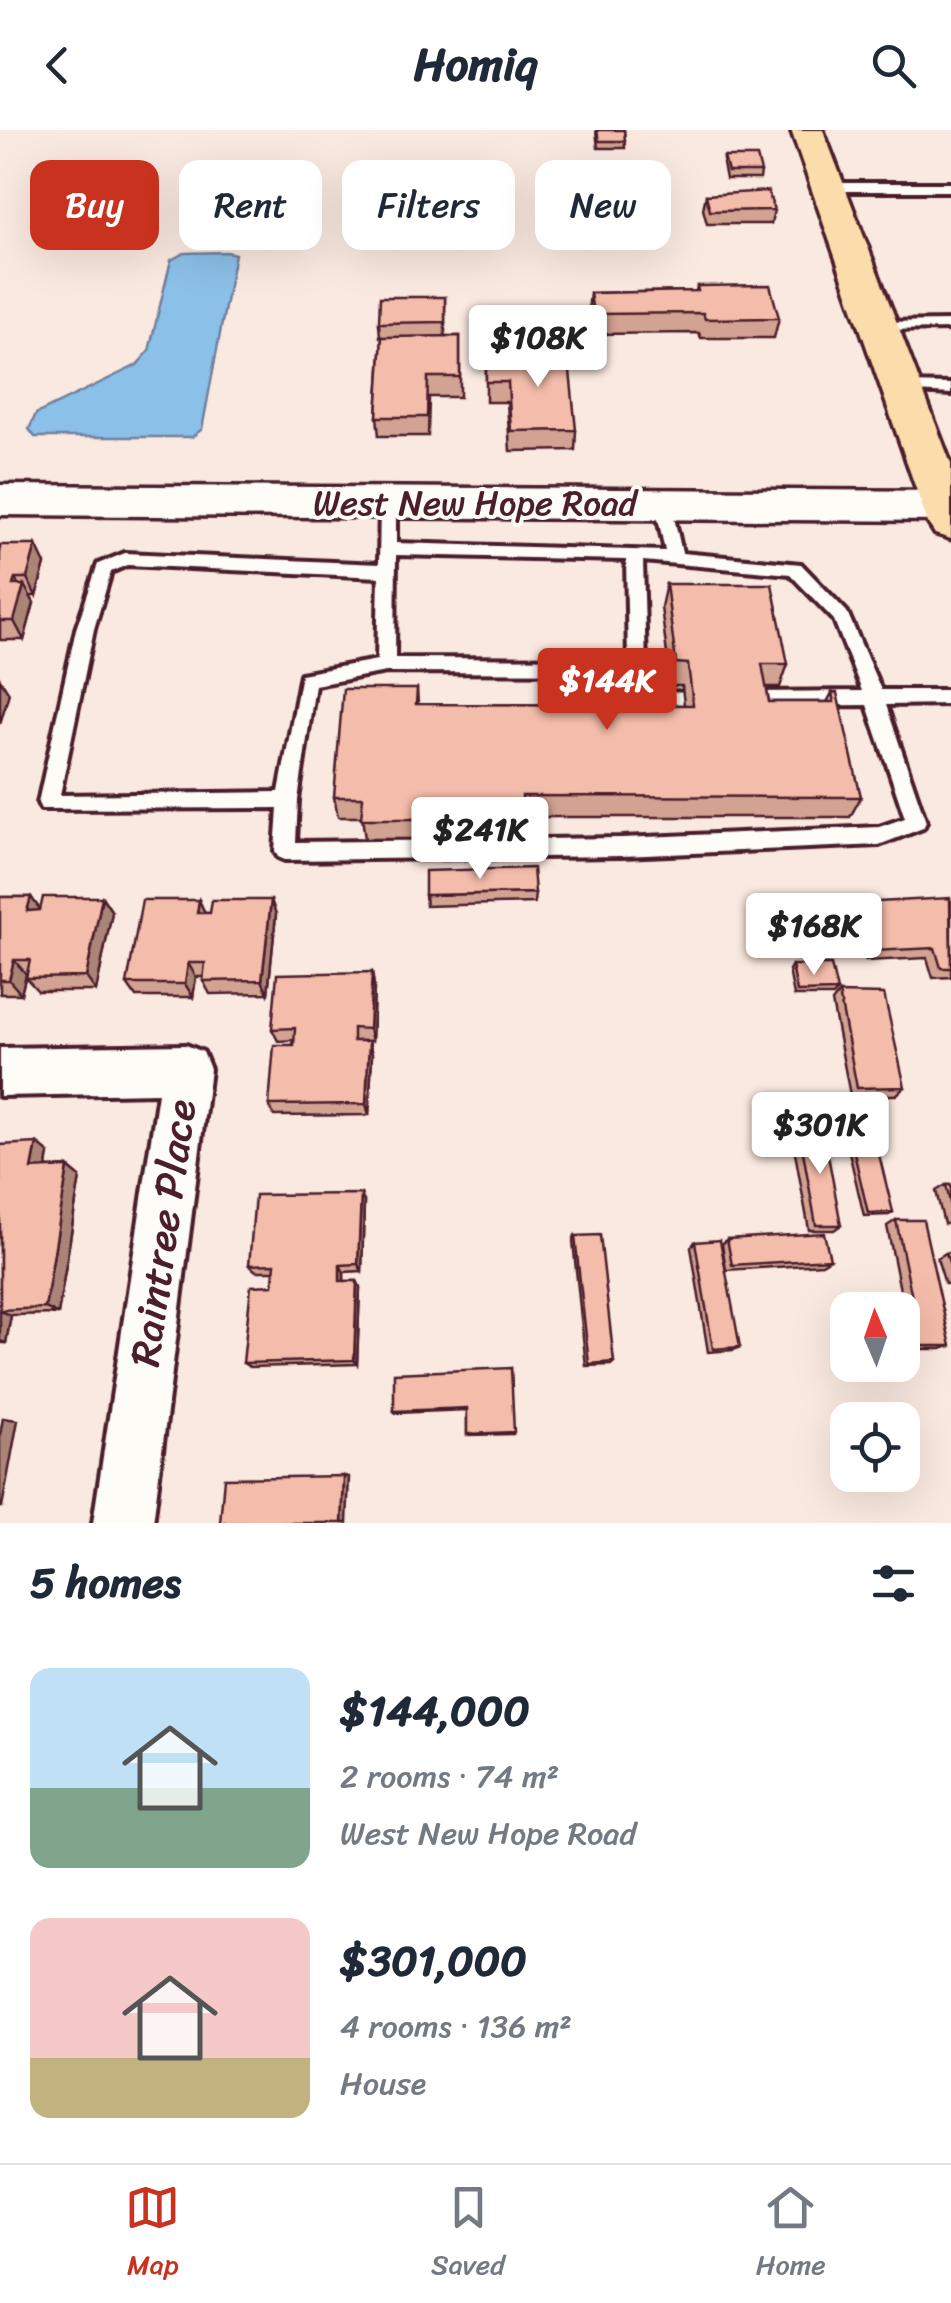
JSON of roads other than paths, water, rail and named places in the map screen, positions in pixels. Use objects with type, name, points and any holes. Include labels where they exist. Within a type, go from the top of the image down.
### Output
[{"type":"main road","points":[[807,130],[949,512]]},
{"type":"main road","name":"West New Hope Road","points":[[0,500],[662,504],[949,512]]},
{"type":"street","name":"Raintree Place","points":[[0,1072],[186,1068],[123,1523]]},
{"type":"lane","points":[[828,188],[951,187]]},
{"type":"lane","points":[[879,326],[951,325]]},
{"type":"lane","points":[[902,388],[951,389]]},
{"type":"lane","points":[[386,665],[388,503]]},
{"type":"lane","points":[[662,504],[674,558]]},
{"type":"lane","points":[[388,549],[634,554],[796,568],[841,616],[874,697],[916,822],[879,836],[622,848],[284,851],[307,680],[386,665],[637,666]]},
{"type":"lane","points":[[634,554],[637,666],[642,688],[666,699],[684,698]]},
{"type":"lane","points":[[288,800],[48,803],[84,629],[104,568],[126,560],[388,571]]},
{"type":"lane","points":[[756,699],[951,697]]},
{"type":"water","points":[[184,253],[235,254],[202,429],[192,437],[35,437],[29,429],[36,414],[137,365],[149,351],[171,260]]}]
